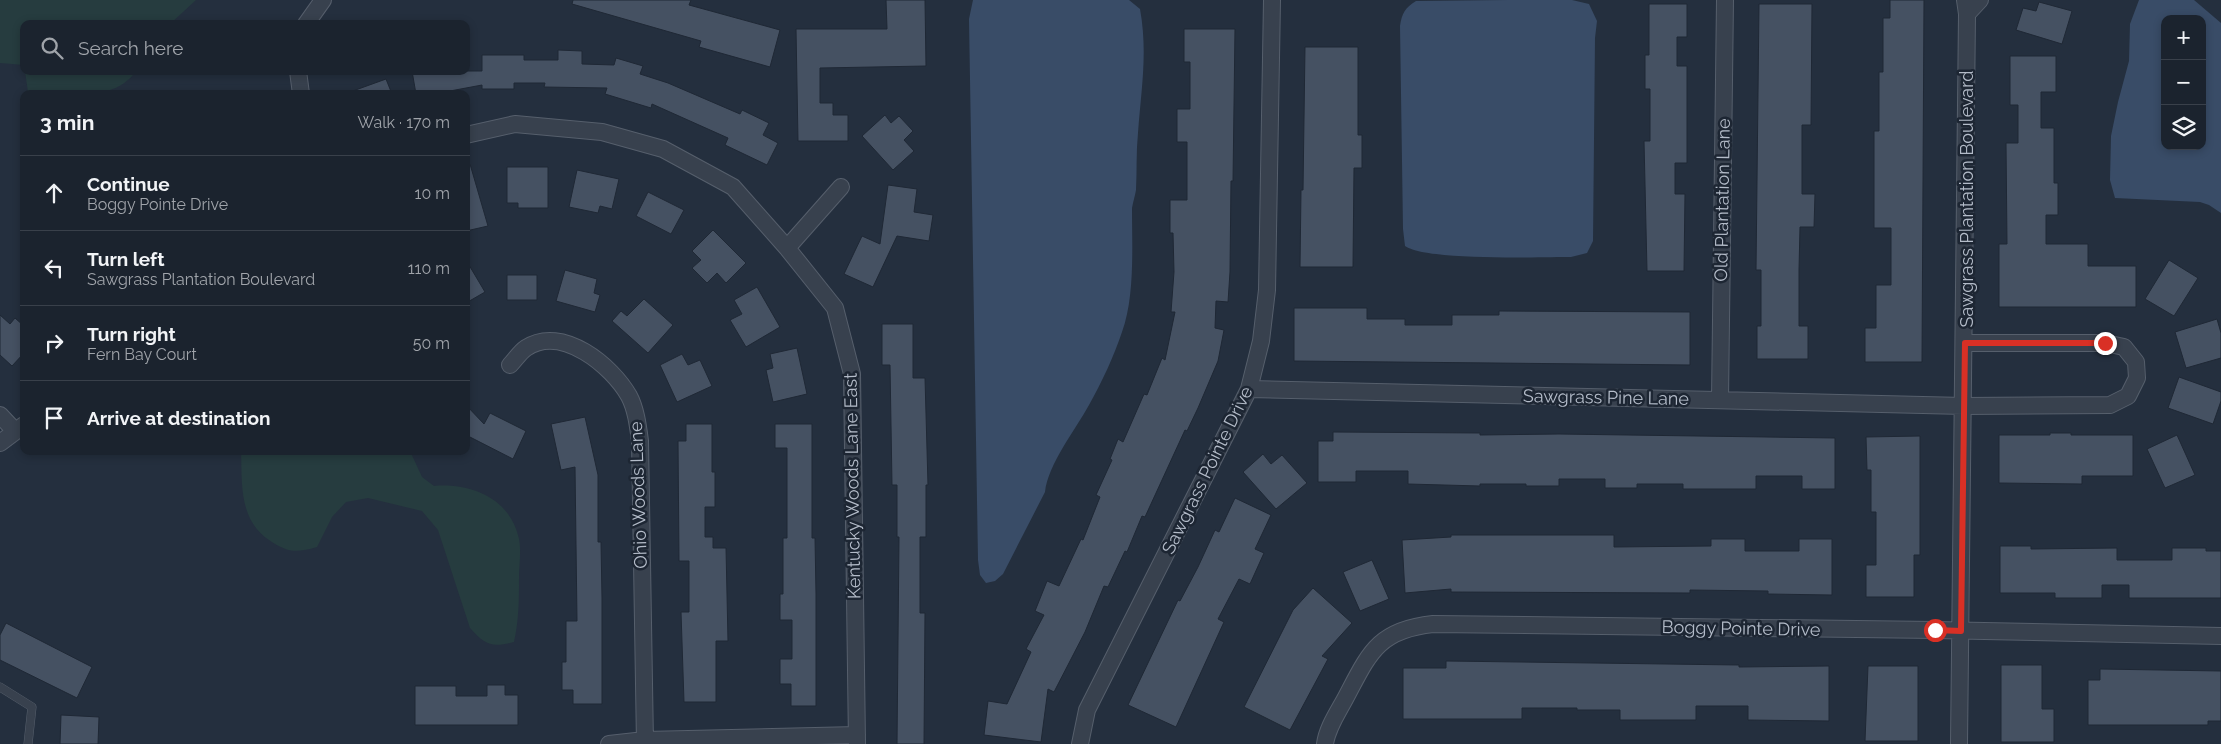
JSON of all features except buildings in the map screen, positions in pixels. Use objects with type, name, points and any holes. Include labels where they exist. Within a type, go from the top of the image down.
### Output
[{"type":"street","points":[[309,20],[322,0]]},
{"type":"street","name":"Sawgrass Pointe Drive","points":[[1080,744],[1087,710],[1249,389],[1261,340],[1267,290],[1272,0]]},
{"type":"street","name":"Old Plantation Lane","points":[[1720,400],[1725,0]]},
{"type":"street","name":"Sawgrass Plantation Boulevard","points":[[1959,744],[1965,343],[1966,7],[1980,0]]},
{"type":"street","points":[[299,75],[300,90]]},
{"type":"street","name":"Kentucky Woods Lane East","points":[[470,134],[515,124],[602,132],[663,149],[733,187],[787,248],[835,308],[852,374],[857,740]]},
{"type":"street","points":[[787,248],[842,187]]},
{"type":"street","name":"Ohio Woods Lane","points":[[510,365],[526,348],[546,342],[566,344],[582,350],[604,364],[617,378],[630,397],[636,416],[640,441],[645,742]]},
{"type":"street","name":"Sawgrass Pine Lane","points":[[1249,389],[1964,406],[2110,405],[2128,396],[2137,378],[2136,362],[2124,347],[2105,343],[1965,343]]},
{"type":"street","points":[[0,415],[19,428],[0,443]]},
{"type":"street","name":"Boggy Pointe Drive","points":[[1325,744],[1334,719],[1368,656],[1382,642],[1398,632],[1411,627],[1433,624],[2221,636]]},
{"type":"street","points":[[609,744],[857,740]]},
{"type":"lane","points":[[0,687],[32,707],[28,744]]},
{"type":"green space","points":[[0,0],[196,0],[174,20],[20,20],[20,65],[0,63]]},
{"type":"green space","points":[[26,75],[132,75],[127,81],[108,90],[28,90]]},
{"type":"green space","points":[[241,455],[412,455],[422,477],[434,486],[460,487],[485,495],[506,511],[513,522],[519,540],[518,610],[514,642],[500,645],[489,644],[470,628],[438,530],[422,511],[368,498],[346,502],[332,517],[317,547],[292,551],[269,540],[259,532],[247,512],[242,488]]},
{"type":"water","points":[[973,0],[1129,0],[1140,9],[1143,41],[1136,190],[1132,208],[1131,287],[1122,332],[1103,378],[1057,458],[1047,481],[1045,492],[1003,574],[995,581],[986,583],[980,575],[978,560],[969,19]]},
{"type":"water","points":[[1572,0],[1589,4],[1597,21],[1595,38],[1593,241],[1587,253],[1571,257],[1458,256],[1417,251],[1405,246],[1403,229],[1400,26],[1402,18],[1409,6],[1416,1]]},
{"type":"water","points":[[2139,0],[2194,0],[2221,23],[2221,213],[2209,205],[2200,202],[2115,198],[2110,180],[2111,136],[2129,61],[2130,24]]},
{"type":"route","points":[[1935,630],[1961,631],[1965,343],[2105,343]]}]
